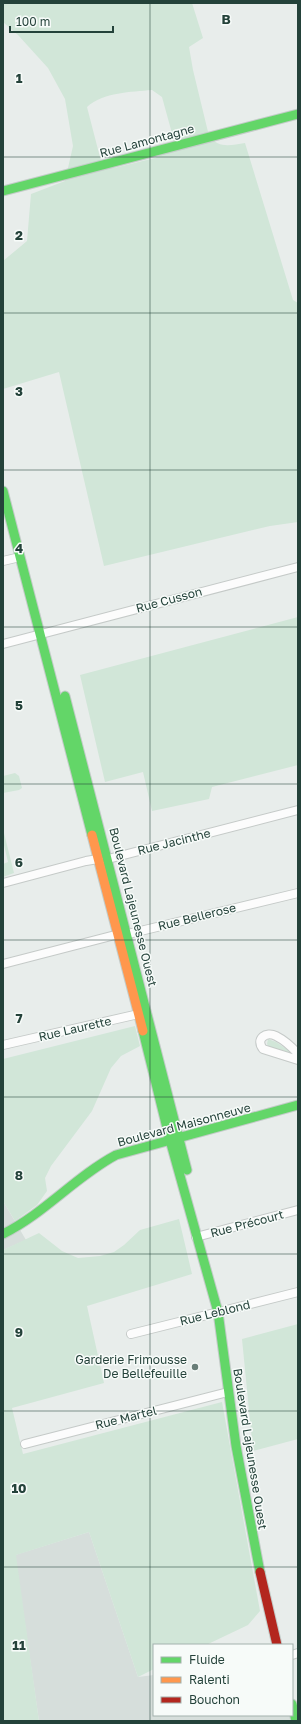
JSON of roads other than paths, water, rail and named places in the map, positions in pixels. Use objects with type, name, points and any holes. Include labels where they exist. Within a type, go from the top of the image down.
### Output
[{"type":"street","name":"Rue Lamontagne","points":[[3,191],[298,114]]},
{"type":"street","name":"Boulevard Lajeunesse Ouest","points":[[3,491],[23,568],[44,633],[108,859],[123,934],[218,1312],[228,1392],[258,1564],[277,1644]]},
{"type":"street","points":[[3,561],[20,557]]},
{"type":"street","name":"Rue Cusson","points":[[3,644],[298,567]]},
{"type":"street","name":"Boulevard Lajeunesse Ouest","points":[[44,633],[98,859],[123,934]]},
{"type":"street","name":"Rue Jacinthe","points":[[3,883],[98,859],[108,859],[298,810]]},
{"type":"street","name":"Rue Bellerose","points":[[3,964],[298,893]]},
{"type":"street","name":"Rue Laurette","points":[[3,1045],[143,1013]]},
{"type":"street","points":[[298,1054],[275,1036],[266,1034],[260,1041],[260,1045],[263,1049],[298,1060]]},
{"type":"street","name":"Boulevard Maisonneuve","points":[[3,1234],[32,1217],[84,1174],[102,1162],[127,1151],[298,1105]]},
{"type":"street","name":"Rue Précourt","points":[[199,1236],[298,1210]]},
{"type":"street","name":"Rue Leblond","points":[[131,1334],[298,1292]]},
{"type":"street","name":"Rue Martel","points":[[25,1444],[228,1392]]},
{"type":"street","points":[[293,1708],[296,1721]]},
{"type":"place","name":"Garderie Frimousse De Bellefeuille","points":[[195,1367]]}]
